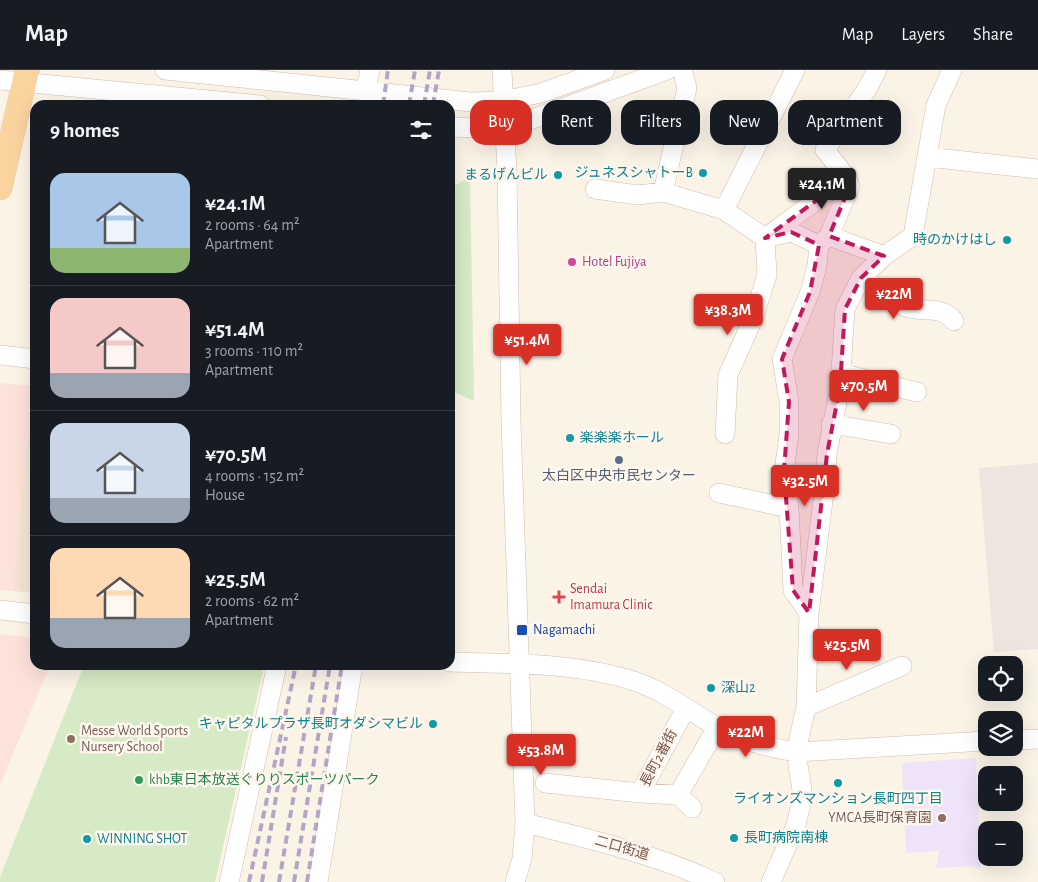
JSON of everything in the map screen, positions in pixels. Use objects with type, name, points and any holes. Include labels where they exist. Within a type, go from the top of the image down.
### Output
[{"type":"main road","points":[[0,188],[26,76]]},
{"type":"street","points":[[165,70],[366,89],[445,100]]},
{"type":"street","points":[[366,89],[370,70]]},
{"type":"street","points":[[502,70],[503,100]]},
{"type":"street","points":[[508,100],[540,93],[605,70]]},
{"type":"street","points":[[532,119],[667,70]]},
{"type":"street","points":[[663,192],[687,88],[682,70]]},
{"type":"street","points":[[724,210],[795,70]]},
{"type":"street","points":[[809,613],[794,590],[790,508],[784,470],[789,435],[790,402],[782,359],[810,292],[824,240],[850,186],[847,178],[825,150],[867,89],[877,70]]},
{"type":"street","points":[[771,882],[796,825],[801,804],[802,790],[796,752],[806,707],[809,613],[831,424],[840,387],[845,309],[861,278],[884,256],[913,236],[936,105],[952,70]]},
{"type":"street","points":[[0,80],[26,76],[220,100]]},
{"type":"street","points":[[455,100],[470,100]]},
{"type":"street","points":[[455,127],[470,128]]},
{"type":"street","points":[[505,145],[511,430],[525,824],[522,859],[515,882]]},
{"type":"street","points":[[927,157],[1038,169]]},
{"type":"street","points":[[765,238],[847,178]]},
{"type":"street","points":[[595,190],[638,195],[663,192],[724,210],[765,238],[791,232],[884,256]]},
{"type":"street","points":[[725,434],[728,375],[753,319],[767,275],[765,238]]},
{"type":"street","points":[[861,278],[904,307],[938,311],[950,316],[954,321]]},
{"type":"street","points":[[0,355],[30,358]]},
{"type":"street","points":[[840,373],[917,392]]},
{"type":"street","points":[[831,424],[891,434]]},
{"type":"street","points":[[719,493],[790,508]]},
{"type":"street","points":[[0,610],[30,613]]},
{"type":"street","points":[[455,659],[476,663]]},
{"type":"street","points":[[455,662],[520,664],[592,671],[635,681],[675,700],[724,731],[767,748],[796,752],[978,741]]},
{"type":"street","points":[[806,707],[902,666]]},
{"type":"street","points":[[229,882],[276,670]]},
{"type":"street","points":[[318,882],[352,670]]},
{"type":"street","name":"長町2番街","points":[[545,783],[640,792],[680,719]]},
{"type":"street","points":[[678,795],[711,738]]},
{"type":"street","points":[[1023,740],[1038,739]]},
{"type":"street","points":[[640,792],[678,795],[692,808]]},
{"type":"street","name":"二口街道","points":[[525,824],[637,852],[679,866],[715,882]]},
{"type":"highlighted area","points":[[847,178],[850,186],[829,236],[884,256],[861,278],[845,309],[840,387],[827,454],[809,613],[793,590],[784,471],[789,402],[782,359],[810,292],[819,245],[791,232],[765,238]]},
{"type":"shaded area","points":[[0,383],[30,386],[30,408],[13,591],[0,590]]},
{"type":"shaded area","points":[[30,408],[30,593],[13,591]]},
{"type":"shaded area","points":[[1038,463],[1038,649],[994,652],[979,468]]},
{"type":"shaded area","points":[[0,634],[30,637],[30,670],[48,670],[0,785]]},
{"type":"shaded area","name":"YMCA長町保育園","points":[[976,758],[979,821],[978,866],[981,866],[981,869],[971,866],[936,868],[939,851],[906,853],[902,763]]},
{"type":"green space","points":[[470,177],[474,401],[455,392],[455,185]]},
{"type":"green space","name":"khb東日本放送ぐりりスポーツパーク","points":[[82,670],[263,671],[215,882],[0,882],[0,877]]},
{"type":"railway","points":[[384,100],[388,70]]},
{"type":"railway","points":[[410,100],[415,70]]},
{"type":"railway","points":[[425,100],[430,70]]},
{"type":"railway","points":[[434,100],[439,70]]},
{"type":"railway","points":[[249,882],[295,670]]},
{"type":"railway","points":[[279,882],[315,670]]},
{"type":"railway","points":[[294,882],[329,670]]},
{"type":"railway","points":[[307,882],[341,670]]},
{"type":"railway","points":[[262,882],[286,737]]},
{"type":"place","name":"ジュネスシャトーB","points":[[703,173]]},
{"type":"place","name":"まるげんビル","points":[[558,175]]},
{"type":"place","name":"時のかけはし","points":[[1007,240]]},
{"type":"place","name":"Hotel Fujiya","points":[[572,262]]},
{"type":"place","name":"楽楽楽ホール","points":[[570,438]]},
{"type":"place","name":"太白区中央市民センター","points":[[619,460]]},
{"type":"place","name":"Sendai Imamura Clinic","points":[[559,597]]},
{"type":"place","name":"Nagamachi","points":[[522,630]]},
{"type":"place","name":"深山2","points":[[711,688]]},
{"type":"place","name":"キャピタルプラザ長町オダシマビル","points":[[433,724]]},
{"type":"place","name":"Messe World Sports Nursery School","points":[[71,739]]},
{"type":"place","name":"khb東日本放送ぐりりスポーツパーク","points":[[139,780]]},
{"type":"place","name":"ライオンズマンション長町四丁目","points":[[838,783]]},
{"type":"place","name":"YMCA長町保育園","points":[[942,818]]},
{"type":"place","name":"長町病院南棟","points":[[734,838]]},
{"type":"place","name":"WINNING SHOT","points":[[87,839]]}]
